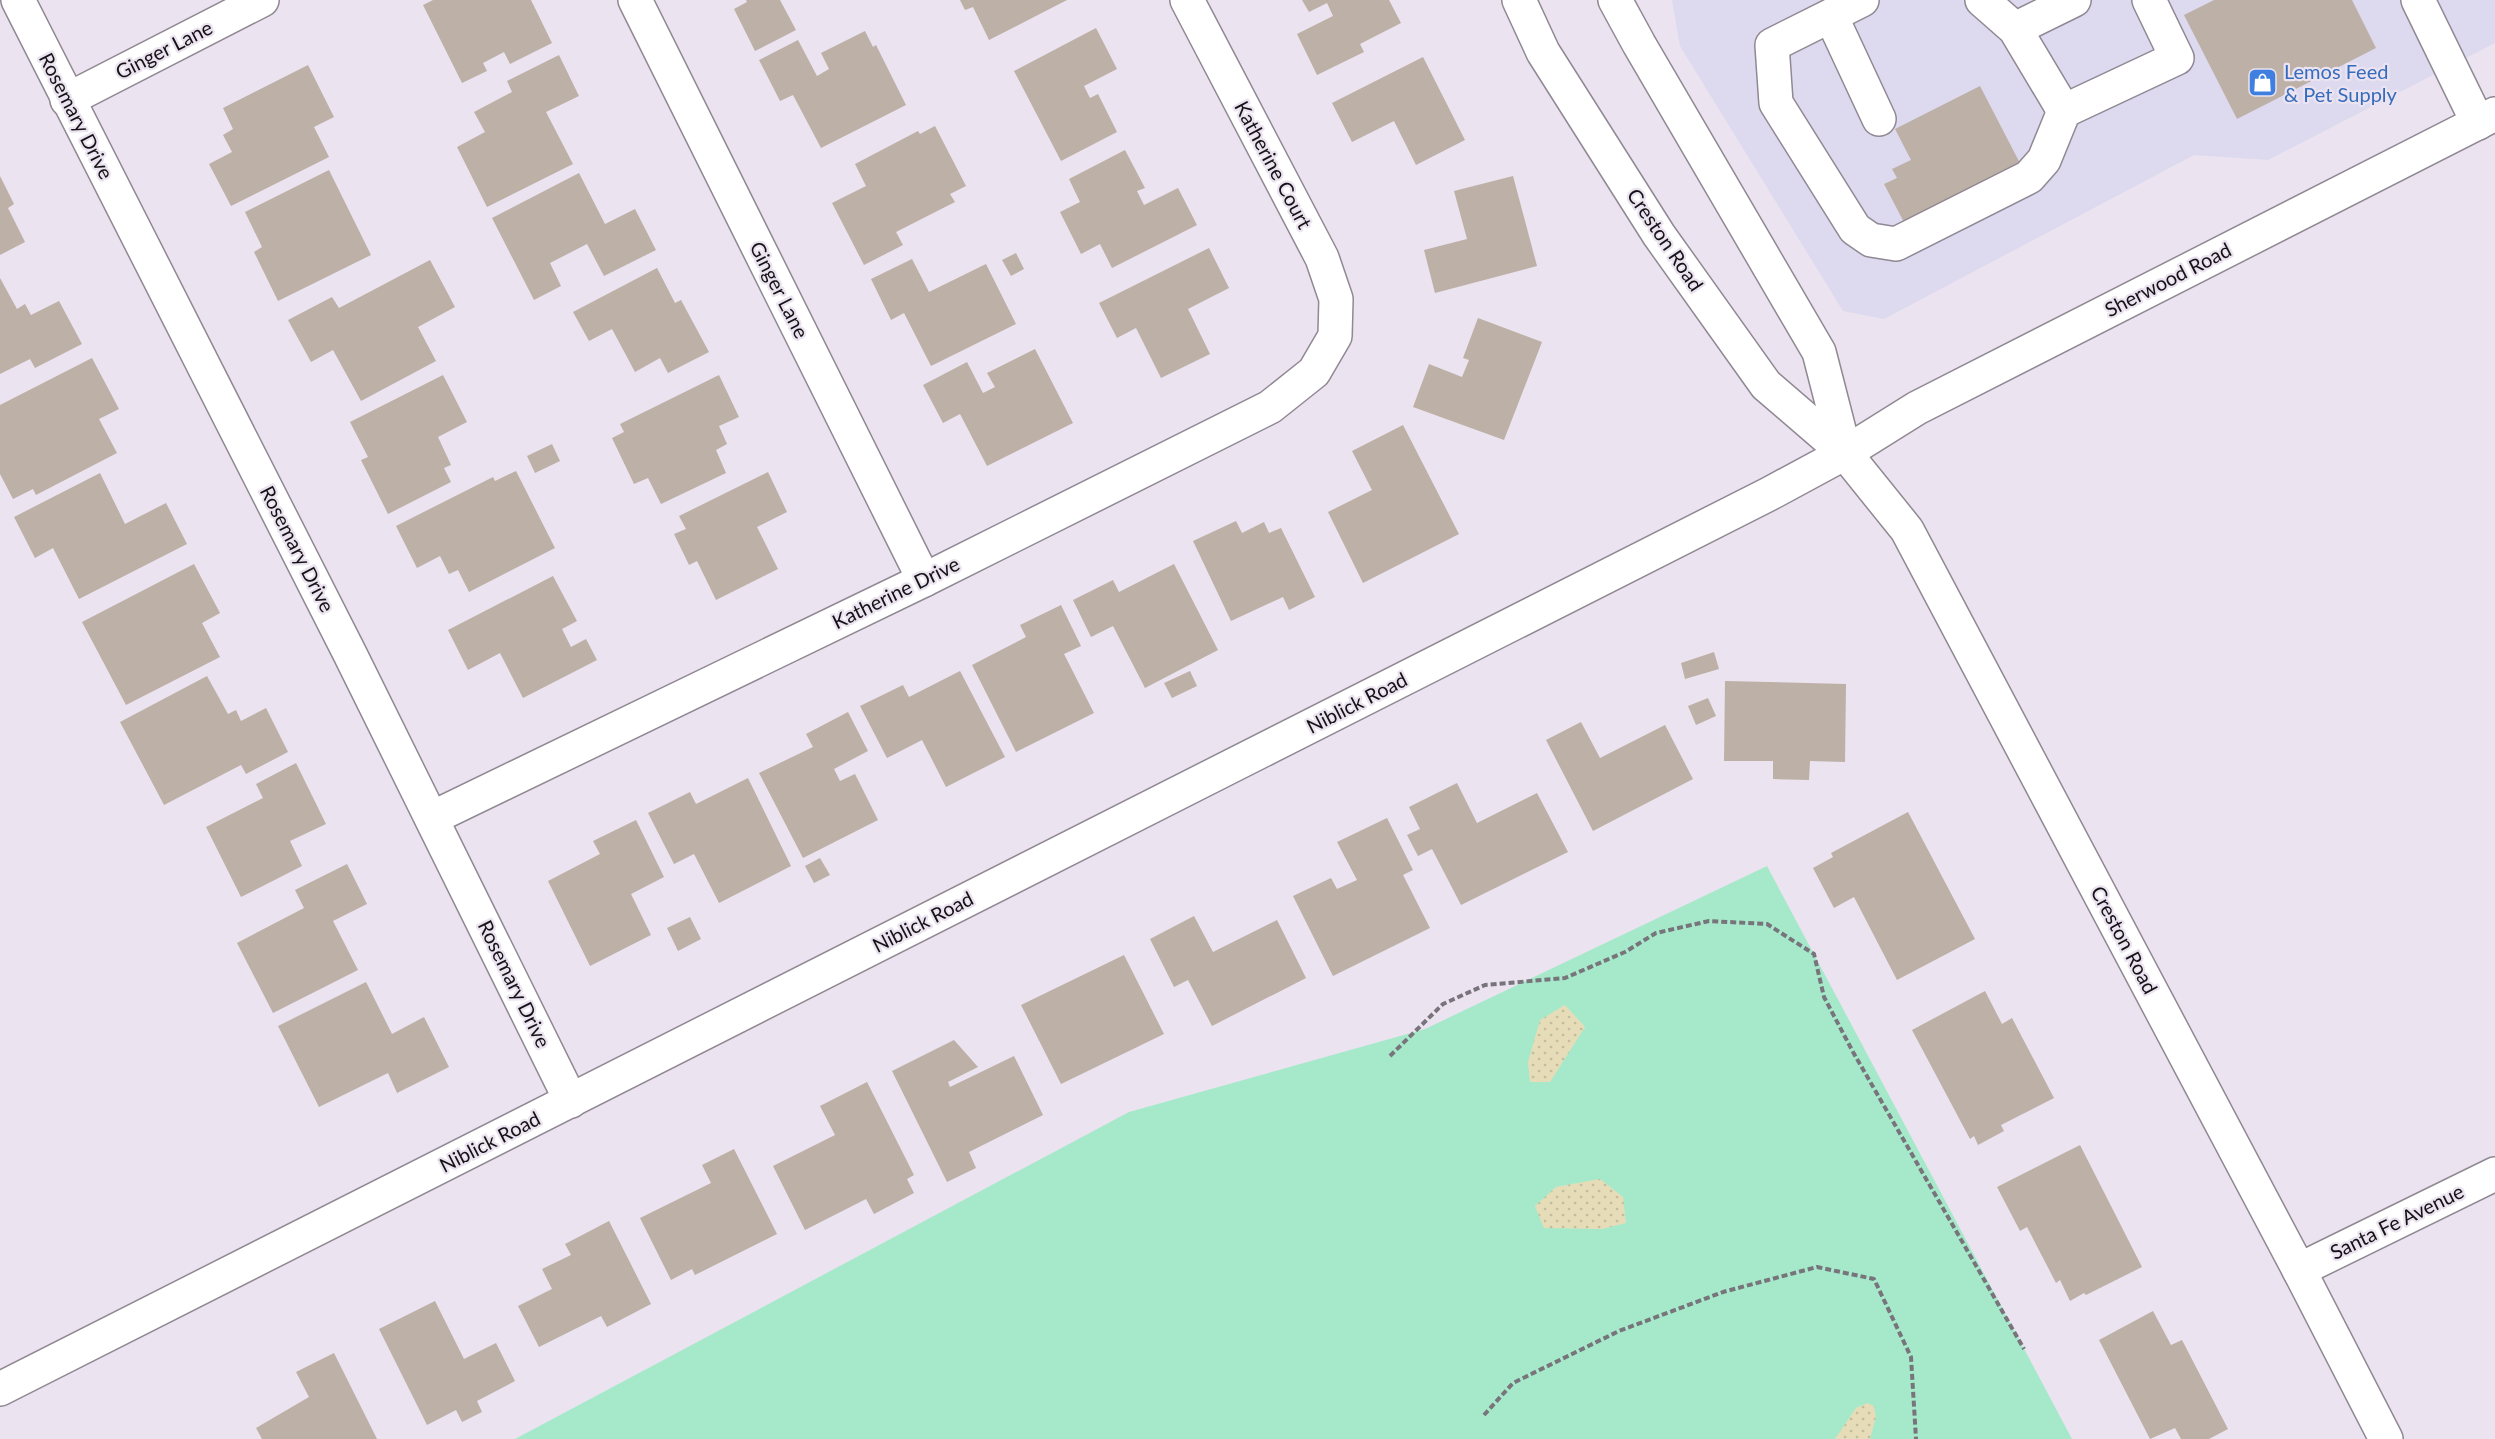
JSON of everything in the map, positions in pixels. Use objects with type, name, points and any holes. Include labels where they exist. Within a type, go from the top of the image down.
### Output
[{"type":"street","name":"Rosemary Drive","points":[[18,0],[432,818],[571,1101]]},
{"type":"street","name":"Ginger Lane","points":[[67,100],[262,0]]},
{"type":"street","name":"Ginger Lane","points":[[635,0],[924,580]]},
{"type":"street","name":"Katherine Court","points":[[1187,0],[1322,258],[1336,298],[1335,336]]},
{"type":"street","name":"Creston Road","points":[[1519,0],[1544,52],[1659,235],[1759,376],[1766,385],[1845,453],[1907,530],[2299,1270],[2386,1439]]},
{"type":"street","name":"Creston Road","points":[[1615,0],[1819,352],[1845,453]]},
{"type":"street","points":[[1862,0],[1772,45],[1776,103],[1855,230],[1871,240],[1896,244],[2029,177],[2044,160],[2064,111],[2177,58],[2149,0]]},
{"type":"street","points":[[1982,0],[2015,29],[2064,111]]},
{"type":"street","points":[[2015,29],[2074,0]]},
{"type":"street","points":[[2418,0],[2487,119]]},
{"type":"street","points":[[1831,15],[1879,119]]},
{"type":"street","name":"Sherwood Road","points":[[1845,453],[1917,408],[2487,119]]},
{"type":"street","name":"Katherine Drive","points":[[432,818],[924,580],[1270,406],[1314,372],[1335,336]]},
{"type":"street","name":"Niblick Road","points":[[0,1389],[1769,494],[1845,453]]},
{"type":"street","name":"Santa Fe Avenue","points":[[2299,1270],[2495,1174]]},
{"type":"path","points":[[1390,1056],[1443,1004],[1485,985],[1565,978],[1625,952],[1656,933],[1698,923],[1709,921],[1767,924],[1814,954],[1824,997],[1853,1052],[2024,1350]]},
{"type":"path","points":[[1484,1415],[1513,1383],[1618,1331],[1724,1292],[1817,1267],[1874,1280],[1911,1357],[1916,1439]]},
{"type":"shaded area","points":[[1672,0],[2495,0],[2495,43],[2268,160],[2194,155],[1884,319],[1843,311],[1680,46]]},
{"type":"green space","points":[[1767,866],[2072,1439],[515,1439],[1129,1112],[1425,1029]]},
{"type":"sand","points":[[1565,1005],[1585,1027],[1550,1082],[1530,1082],[1528,1062],[1540,1020]]},
{"type":"sand","points":[[1600,1179],[1623,1197],[1626,1223],[1602,1229],[1544,1228],[1535,1206],[1556,1187]]},
{"type":"sand","points":[[1867,1403],[1874,1406],[1876,1417],[1870,1439],[1835,1439],[1856,1408]]},
{"type":"building","points":[[433,0],[531,0],[552,43],[510,64],[504,52],[483,63],[487,71],[462,83],[423,5]]},
{"type":"building","points":[[746,0],[780,0],[796,30],[755,51],[734,9],[747,2]]},
{"type":"building","points":[[960,0],[1067,0],[989,40],[973,7],[965,10]]},
{"type":"building","points":[[1302,0],[1389,0],[1401,23],[1360,44],[1364,52],[1317,75],[1297,34],[1333,16],[1327,3],[1309,12]]},
{"type":"building","name":"Lemos Feed & Pet Supply","points":[[2214,0],[2352,0],[2376,48],[2237,119],[2184,15]]},
{"type":"building","points":[[1096,28],[1117,69],[1084,86],[1090,98],[1098,94],[1117,132],[1061,161],[1014,71]]},
{"type":"building","points":[[865,31],[873,47],[876,45],[906,105],[821,148],[793,95],[780,101],[759,60],[798,40],[817,76],[829,69],[821,53]]},
{"type":"building","points":[[559,55],[579,96],[546,112],[573,164],[487,207],[457,147],[485,132],[474,112],[512,92],[507,81]]},
{"type":"building","points":[[1423,57],[1465,140],[1416,165],[1394,121],[1352,142],[1332,103]]},
{"type":"building","points":[[308,65],[334,117],[314,127],[329,157],[231,206],[209,164],[232,152],[223,135],[233,129],[223,108]]},
{"type":"building","points":[[1980,86],[2024,171],[1908,230],[1884,184],[1897,178],[1892,169],[1911,160],[1895,129]]},
{"type":"building","points":[[935,126],[966,186],[950,194],[955,202],[896,232],[903,245],[864,265],[832,203],[866,186],[855,164],[918,131],[920,134]]},
{"type":"building","points":[[1125,150],[1145,188],[1137,191],[1144,205],[1178,188],[1197,225],[1112,268],[1100,244],[1081,254],[1060,212],[1080,202],[1069,179]]},
{"type":"building","points":[[329,170],[371,255],[278,301],[254,252],[262,247],[245,212]]},
{"type":"building","points":[[579,173],[605,224],[635,209],[656,250],[604,276],[587,244],[550,263],[561,286],[534,300],[492,218]]},
{"type":"building","points":[[0,176],[14,204],[8,208],[25,242],[0,255]]},
{"type":"building","points":[[1513,176],[1537,266],[1435,293],[1424,250],[1467,239],[1454,191]]},
{"type":"building","points":[[1209,248],[1229,288],[1188,309],[1210,354],[1161,378],[1136,328],[1117,338],[1099,303]]},
{"type":"building","points":[[1016,253],[1024,269],[1011,276],[1002,260]]},
{"type":"building","points":[[912,259],[929,292],[986,264],[1016,324],[931,366],[904,313],[891,320],[871,279]]},
{"type":"building","points":[[430,260],[455,307],[418,327],[436,361],[361,401],[333,350],[311,362],[288,320],[332,297],[339,308]]},
{"type":"building","points":[[657,268],[675,303],[681,300],[709,352],[668,373],[660,358],[635,372],[612,329],[589,341],[573,312]]},
{"type":"building","points":[[0,278],[17,309],[25,304],[31,315],[59,301],[82,344],[35,368],[30,359],[0,374]]},
{"type":"building","points":[[1478,318],[1542,342],[1504,440],[1413,407],[1429,364],[1462,377],[1469,360],[1463,358]]},
{"type":"building","points":[[1035,349],[1073,423],[987,466],[960,414],[943,423],[923,385],[967,362],[983,393],[995,387],[987,373]]},
{"type":"building","points":[[92,358],[119,409],[99,419],[117,453],[36,495],[33,489],[13,499],[0,474],[0,405]]},
{"type":"building","points":[[443,375],[467,422],[438,437],[451,465],[444,468],[451,482],[388,514],[361,460],[368,457],[350,422]]},
{"type":"building","points":[[719,375],[739,417],[719,426],[727,444],[716,450],[726,473],[661,504],[648,478],[634,484],[612,438],[624,432],[620,424]]},
{"type":"building","points":[[1403,425],[1459,534],[1363,583],[1328,512],[1372,490],[1352,451]]},
{"type":"building","points":[[552,444],[560,461],[535,473],[527,456]]},
{"type":"building","points":[[516,471],[555,548],[469,592],[458,570],[449,574],[440,556],[417,568],[396,526],[493,477],[495,481]]},
{"type":"building","points":[[768,472],[787,512],[757,527],[778,569],[716,600],[697,561],[689,565],[674,534],[686,529],[679,516]]},
{"type":"building","points":[[100,473],[125,524],[166,503],[187,544],[79,599],[53,548],[35,558],[14,517]]},
{"type":"building","points":[[1236,521],[1242,533],[1264,522],[1269,533],[1281,528],[1315,597],[1289,610],[1283,597],[1231,621],[1193,541]]},
{"type":"building","points":[[194,564],[220,613],[202,623],[220,657],[126,705],[82,622]]},
{"type":"building","points":[[1174,564],[1218,650],[1145,688],[1113,626],[1091,637],[1073,600],[1113,580],[1119,592]]},
{"type":"building","points":[[553,576],[577,621],[562,629],[571,647],[586,639],[597,660],[523,698],[500,653],[468,670],[448,630]]},
{"type":"building","points":[[1061,605],[1081,646],[1064,654],[1094,713],[1016,752],[972,665],[1026,637],[1020,625]]},
{"type":"building","points":[[1714,652],[1719,669],[1685,679],[1681,663]]},
{"type":"building","points":[[960,671],[1005,757],[946,787],[922,740],[887,758],[860,706],[903,685],[909,697]]},
{"type":"building","points":[[1190,671],[1197,686],[1172,698],[1164,683]]},
{"type":"building","points":[[207,676],[228,714],[236,710],[241,721],[266,708],[288,752],[246,774],[241,765],[164,805],[120,722]]},
{"type":"building","points":[[1725,681],[1846,684],[1845,762],[1810,761],[1809,780],[1773,779],[1773,761],[1724,761]]},
{"type":"building","points":[[1708,698],[1716,716],[1696,725],[1688,706]]},
{"type":"building","points":[[848,712],[868,751],[834,769],[840,781],[855,774],[878,820],[803,858],[759,773],[813,747],[806,734]]},
{"type":"building","points":[[1581,722],[1600,758],[1665,725],[1693,779],[1593,831],[1546,740]]},
{"type":"building","points":[[296,763],[326,824],[290,841],[302,866],[241,897],[206,827],[263,798],[256,784]]},
{"type":"building","points":[[748,778],[791,866],[719,903],[694,854],[674,864],[648,813],[690,792],[696,804]]},
{"type":"building","points":[[1457,783],[1477,823],[1537,793],[1568,852],[1461,905],[1432,849],[1418,856],[1407,835],[1420,829],[1409,807]]},
{"type":"building","points":[[1908,812],[1975,939],[1897,980],[1854,897],[1834,908],[1813,868],[1833,857],[1831,853]]},
{"type":"building","points":[[1387,818],[1413,870],[1403,875],[1430,928],[1333,976],[1293,896],[1331,878],[1337,889],[1357,880],[1337,842]]},
{"type":"building","points":[[636,820],[664,877],[631,894],[651,935],[590,966],[548,881],[600,854],[593,841]]},
{"type":"building","points":[[820,858],[830,875],[814,883],[805,866]]},
{"type":"building","points":[[347,864],[367,904],[333,921],[358,970],[273,1013],[237,943],[304,908],[295,890]]},
{"type":"building","points":[[1194,916],[1213,952],[1277,920],[1306,978],[1212,1026],[1188,980],[1174,987],[1150,939]]},
{"type":"building","points":[[690,917],[701,939],[678,951],[667,928]]},
{"type":"building","points":[[1124,955],[1164,1034],[1061,1084],[1021,1005]]},
{"type":"building","points":[[366,982],[392,1034],[424,1017],[449,1067],[397,1093],[388,1073],[319,1107],[278,1026]]},
{"type":"building","points":[[1985,991],[2002,1024],[2012,1018],[2054,1098],[2001,1125],[2004,1131],[1978,1145],[1974,1136],[1970,1139],[1912,1030]]},
{"type":"building","points":[[954,1040],[978,1067],[948,1082],[950,1087],[1014,1056],[1043,1115],[969,1152],[976,1168],[947,1182],[892,1071]]},
{"type":"building","points":[[867,1082],[914,1175],[907,1179],[914,1193],[874,1214],[866,1199],[805,1230],[773,1166],[835,1135],[820,1106]]},
{"type":"building","points":[[2080,1145],[2142,1267],[2070,1301],[2060,1280],[2056,1283],[2027,1227],[2020,1231],[1997,1187]]},
{"type":"building","points":[[734,1149],[777,1234],[695,1275],[692,1269],[671,1280],[640,1218],[711,1183],[702,1165]]},
{"type":"building","points":[[609,1221],[651,1304],[607,1327],[601,1316],[539,1347],[518,1306],[552,1289],[542,1269],[571,1255],[565,1244]]},
{"type":"building","points":[[435,1301],[464,1359],[496,1343],[515,1381],[477,1401],[482,1412],[462,1422],[456,1410],[427,1425],[379,1329]]},
{"type":"building","points":[[2153,1311],[2171,1345],[2182,1340],[2228,1429],[2209,1439],[2181,1439],[2175,1428],[2150,1439],[2099,1340]]},
{"type":"building","points":[[334,1353],[377,1439],[262,1439],[256,1428],[309,1397],[296,1372]]},
{"type":"place","name":"Lemos Feed & Pet Supply","points":[[2263,83]]}]
